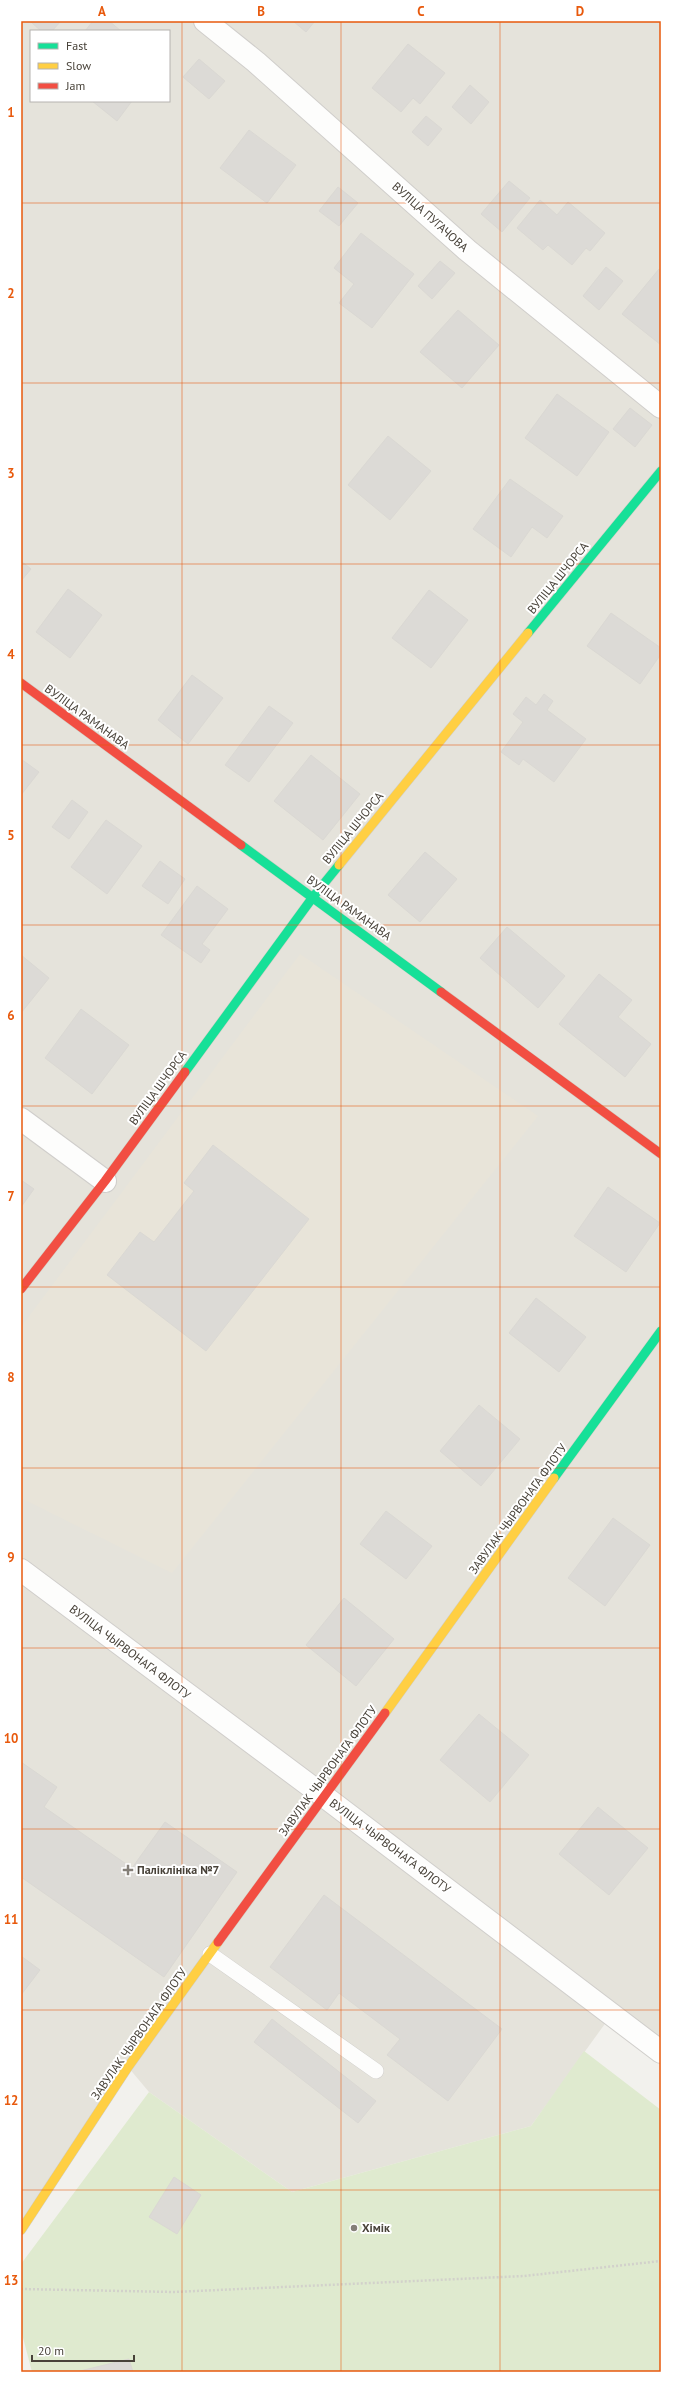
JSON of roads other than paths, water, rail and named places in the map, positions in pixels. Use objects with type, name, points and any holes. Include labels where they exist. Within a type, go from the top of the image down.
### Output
[{"type":"street","name":"ВУЛІЦА ПУГАЧОВА","points":[[206,21],[256,62],[466,250],[661,406]]},
{"type":"street","name":"ВУЛІЦА ШЧОРСА","points":[[21,1289],[105,1181],[313,897],[661,471]]},
{"type":"street","name":"ВУЛІЦА РАМАНАВА","points":[[21,683],[661,1154]]},
{"type":"street","points":[[21,1119],[105,1181]]},
{"type":"street","name":"ЗАВУЛАК ЧЫРВОНАГА ФЛОТУ","points":[[21,2230],[128,2067],[661,1331]]},
{"type":"street","name":"ВУЛІЦА ЧЫРВОНАГА ФЛОТУ","points":[[21,1570],[325,1797],[661,2052]]},
{"type":"lane","points":[[210,1954],[376,2071]]},
{"type":"place","name":"Паліклініка №7","points":[[128,1870]]},
{"type":"place","name":"Хімік","points":[[354,2228]]}]
